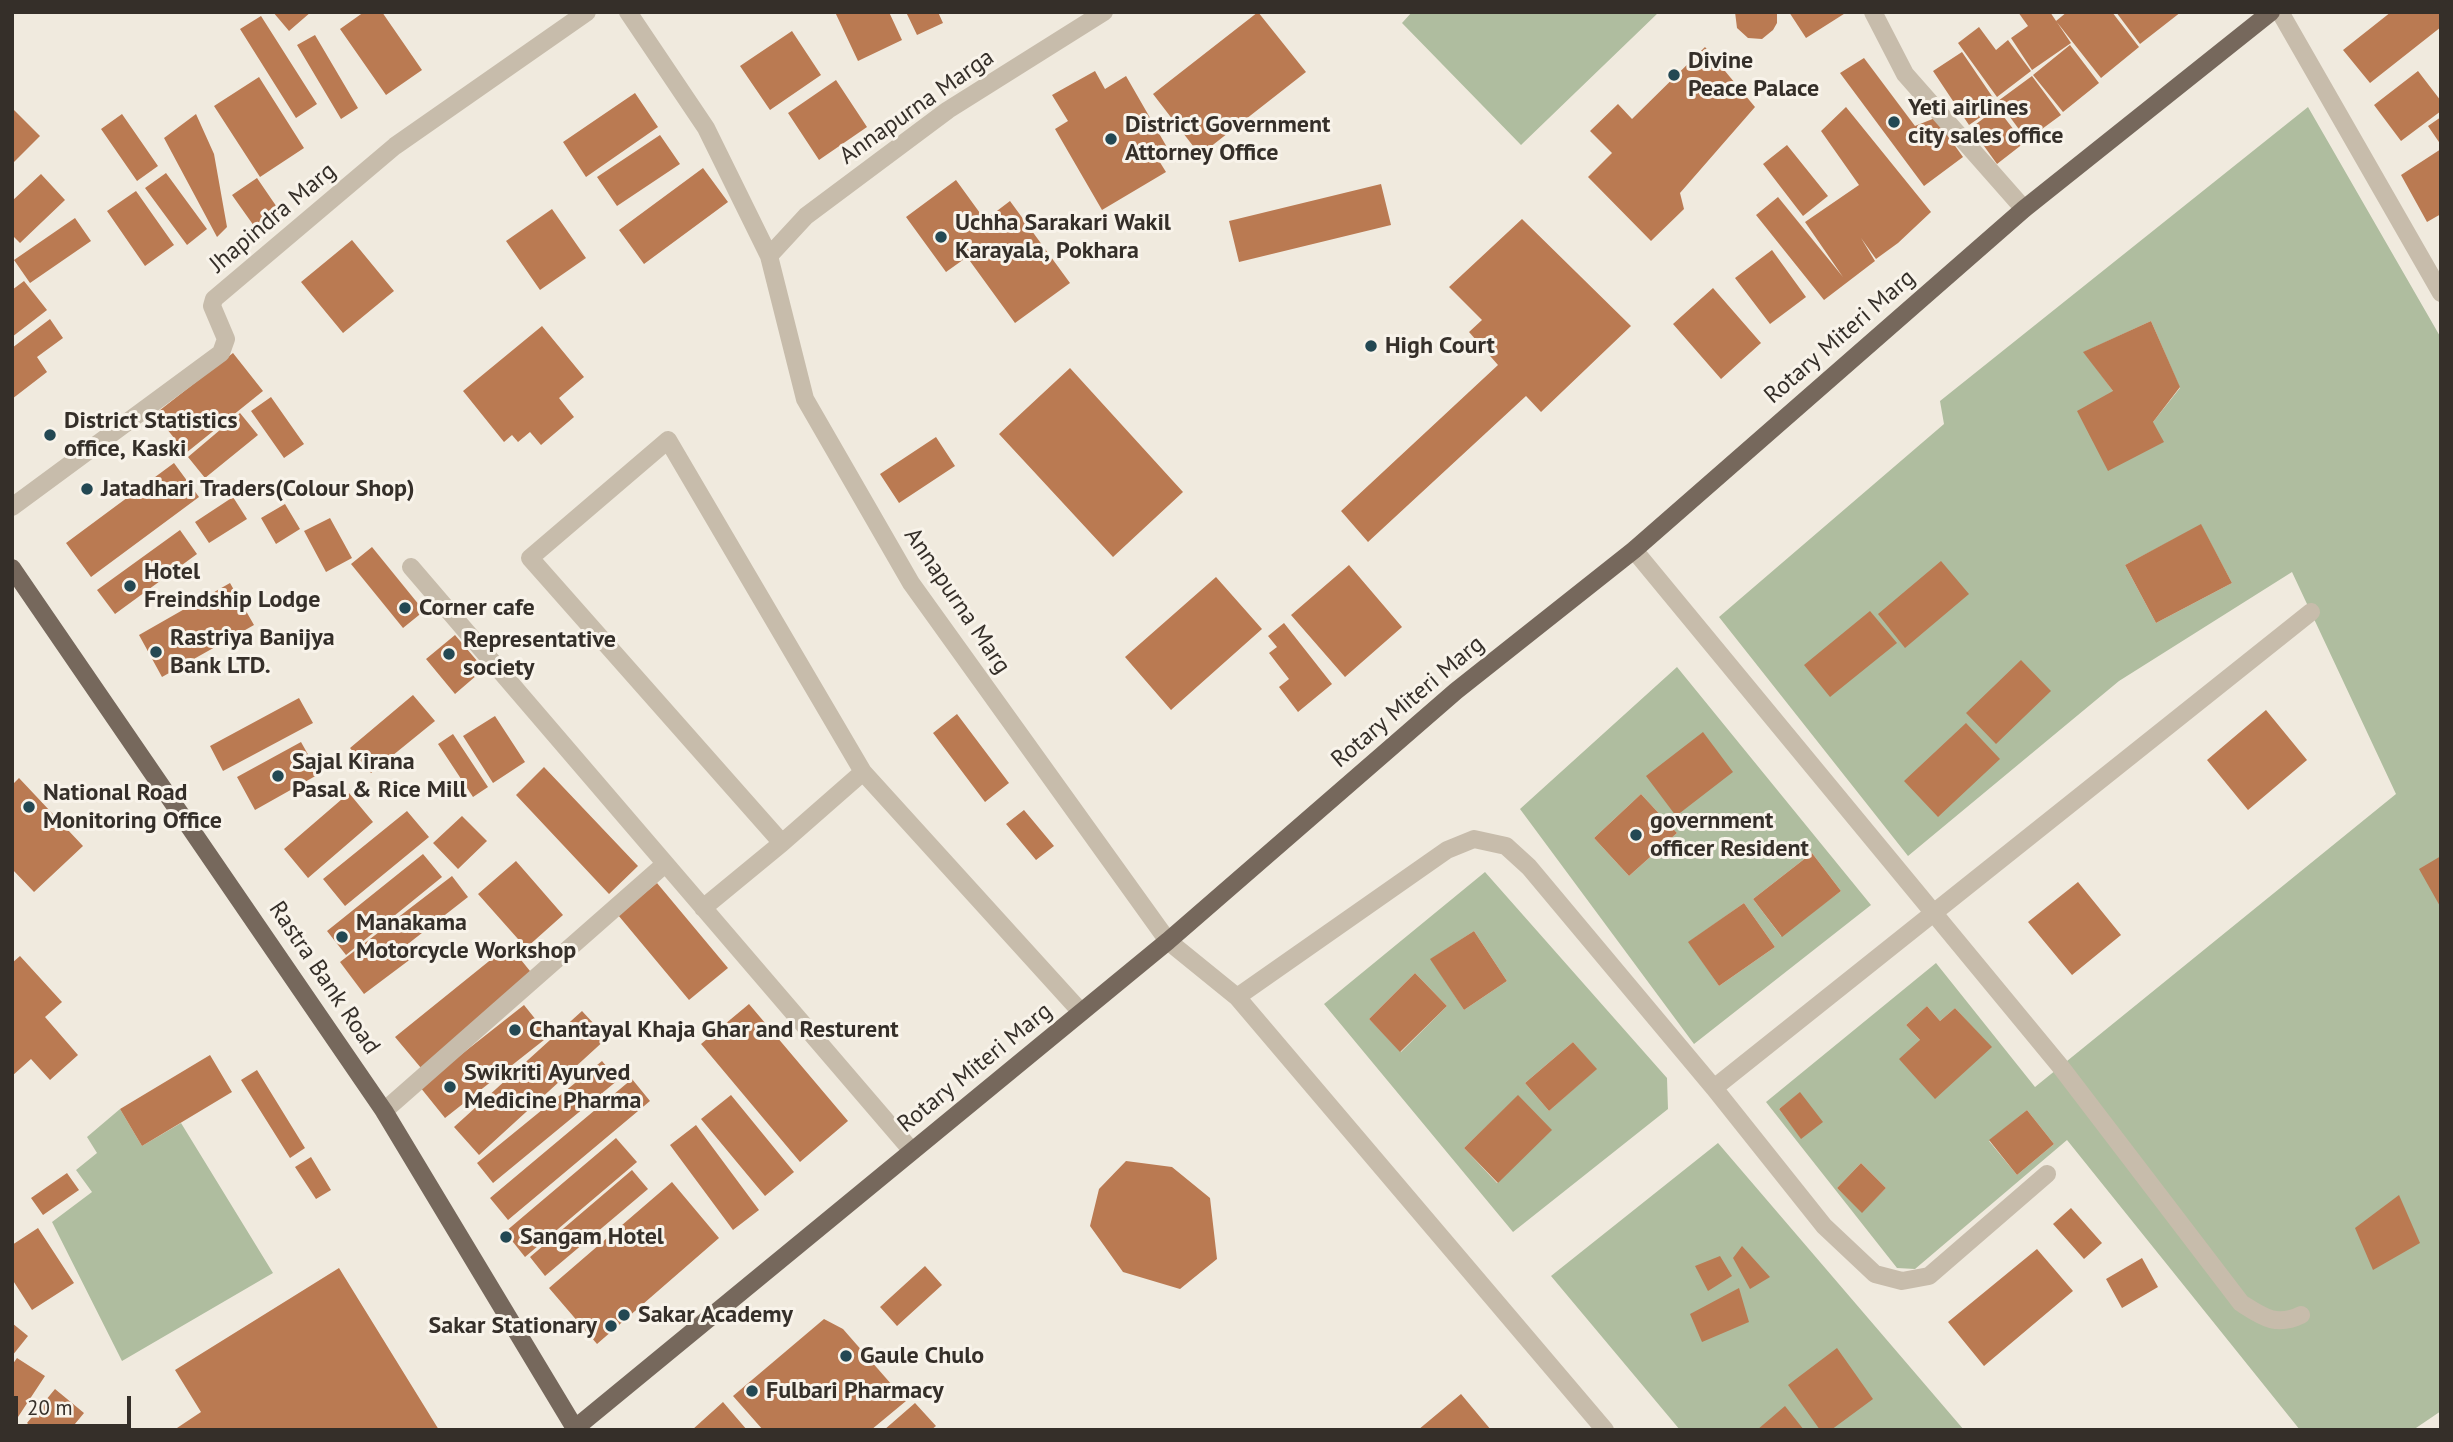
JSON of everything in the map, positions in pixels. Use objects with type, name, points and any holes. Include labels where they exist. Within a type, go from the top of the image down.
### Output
[{"type":"main road","name":"Rotary Miteri Marg","points":[[574,1429],[1168,941],[1455,691],[1634,550],[2024,209],[2271,12]]},
{"type":"main road","name":"Rastra Bank Road","points":[[12,569],[384,1111],[574,1429]]},
{"type":"street","name":"Jhapindra Marg","points":[[12,507],[221,353],[226,339],[212,306],[214,299],[395,146],[587,12]]},
{"type":"street","name":"Annapurna Marg","points":[[628,12],[706,128],[769,256],[805,398],[911,583],[1168,941],[1237,997],[1605,1430]]},
{"type":"street","name":"Annapurna Marga","points":[[769,256],[806,216],[948,110],[1104,12]]},
{"type":"street","points":[[1873,12],[1906,74],[2024,209]]},
{"type":"street","points":[[2280,12],[2441,293]]},
{"type":"street","points":[[782,843],[530,558],[668,440],[863,772],[1081,1012]]},
{"type":"street","points":[[1634,550],[2060,1066],[2241,1303],[2264,1317],[2286,1322],[2301,1315]]},
{"type":"street","points":[[411,567],[912,1151]]},
{"type":"street","points":[[1714,1088],[2311,612]]},
{"type":"street","points":[[704,908],[863,772]]},
{"type":"street","points":[[1237,997],[1428,861],[1474,839],[1506,846],[1529,867],[1714,1088],[1825,1226],[1875,1274],[1902,1281],[1929,1276],[2046,1174]]},
{"type":"street","points":[[384,1111],[665,864]]},
{"type":"green space","points":[[1412,12],[1659,12],[1521,145],[1402,23]]},
{"type":"green space","points":[[2308,107],[2441,338],[2441,1411],[2413,1430],[2300,1430],[2067,1140],[1915,1269],[1897,1268],[1766,1102],[1936,963],[2035,1087],[2396,794],[2292,572],[2119,681],[1908,856],[1719,617],[1944,424],[1940,401]],"holes":[[[2151,321],[2180,388],[2153,422],[2113,391],[2084,352]],[[2201,525],[2232,583],[2156,623],[2125,565]],[[1927,1006],[1940,1021],[1955,1008],[1991,1047],[1920,1040],[1906,1025]],[[1800,1093],[1801,1138],[1779,1109]],[[2027,1110],[2054,1144],[2017,1175],[1989,1141]],[[1861,1163],[1886,1188],[1862,1212],[1837,1188]]]},
{"type":"green space","points":[[1677,667],[1871,905],[1694,1044],[1520,809]],"holes":[[[1641,794],[1677,833],[1629,876],[1594,838]],[[1812,853],[1841,891],[1781,936],[1753,899]],[[1744,903],[1775,947],[1719,986],[1689,942]]]},
{"type":"green space","points":[[1485,872],[1667,1078],[1668,1109],[1513,1232],[1324,1004]],"holes":[[[1474,931],[1507,981],[1464,1010],[1431,959]],[[1415,973],[1447,1006],[1401,1052],[1369,1019]],[[1573,1042],[1596,1069],[1549,1111],[1525,1083]],[[1518,1096],[1498,1183],[1464,1148]]]},
{"type":"green space","points":[[120,1109],[142,1146],[181,1123],[273,1273],[122,1361],[52,1222],[92,1192],[76,1170],[97,1153],[87,1137]]},
{"type":"green space","points":[[1718,1143],[1964,1430],[1680,1430],[1551,1276]]},
{"type":"building","points":[[273,12],[311,12],[289,31]]},
{"type":"building","points":[[364,12],[382,12],[422,70],[386,95],[340,29]]},
{"type":"building","points":[[835,12],[889,12],[902,40],[858,61]]},
{"type":"building","points":[[906,12],[938,12],[943,23],[917,35]]},
{"type":"building","points":[[1258,12],[1306,72],[1200,155],[1153,94]]},
{"type":"building","points":[[1735,12],[1777,12],[1777,23],[1762,39],[1748,38],[1737,28]]},
{"type":"building","points":[[1789,12],[1847,12],[1806,38]]},
{"type":"building","points":[[2018,12],[2050,12],[2071,43],[2032,70],[2011,38],[2028,26]]},
{"type":"building","points":[[2067,12],[2112,12],[2139,47],[2101,78],[2056,21]]},
{"type":"building","points":[[2116,12],[2181,12],[2140,44]]},
{"type":"building","points":[[2391,12],[2441,12],[2441,27],[2370,83],[2343,50]]},
{"type":"building","points":[[261,16],[317,104],[296,118],[240,29]]},
{"type":"building","points":[[1979,27],[1996,50],[2008,40],[2031,71],[1997,97],[1958,43]]},
{"type":"building","points":[[792,31],[821,75],[770,110],[740,66]]},
{"type":"building","points":[[315,35],[358,108],[341,119],[297,45]]},
{"type":"building","points":[[2070,45],[2099,83],[2063,112],[2033,75]]},
{"type":"building","points":[[1705,47],[1755,107],[1680,193],[1684,209],[1651,241],[1588,177],[1612,153],[1590,131],[1618,104],[1632,119]]},
{"type":"building","points":[[1962,52],[1998,105],[1969,125],[1933,71]]},
{"type":"building","name":"Yeti airlines city sales office","points":[[1864,58],[1915,126],[1935,118],[1963,157],[1924,186],[1840,73]]},
{"type":"building","name":"District Government Attorney Office","points":[[1095,71],[1105,89],[1126,76],[1168,149],[1156,156],[1166,172],[1102,210],[1055,129],[1068,121],[1052,95]]},
{"type":"building","points":[[2418,71],[2441,101],[2441,111],[2401,141],[2374,105]]},
{"type":"building","points":[[2032,76],[2061,115],[2027,140],[1998,101]]},
{"type":"building","points":[[259,77],[304,148],[260,177],[214,106]]},
{"type":"building","points":[[836,80],[867,127],[819,160],[788,113]]},
{"type":"building","points":[[635,93],[658,127],[586,177],[563,142]]},
{"type":"building","points":[[1846,107],[1931,212],[1898,243],[1876,259],[1861,238],[1875,261],[1824,300],[1756,215],[1778,197],[1843,277],[1805,222],[1859,185],[1821,131]]},
{"type":"building","points":[[12,108],[40,136],[12,164]]},
{"type":"building","points":[[1997,108],[2024,143],[1997,164],[1971,128]]},
{"type":"building","points":[[122,114],[158,166],[137,181],[101,129]]},
{"type":"building","points":[[196,114],[214,154],[227,227],[217,237],[164,138]]},
{"type":"building","points":[[2441,117],[2441,145],[2428,126]]},
{"type":"building","points":[[660,135],[680,164],[617,206],[597,177]]},
{"type":"building","points":[[1787,145],[1828,196],[1803,216],[1763,164]]},
{"type":"building","points":[[2441,149],[2441,214],[2427,222],[2401,175]]},
{"type":"building","points":[[703,168],[728,202],[644,264],[619,230]]},
{"type":"building","points":[[166,173],[207,229],[187,245],[145,188]]},
{"type":"building","points":[[41,174],[65,200],[20,243],[12,235],[12,201]]},
{"type":"building","points":[[257,178],[283,216],[259,233],[232,195]]},
{"type":"building","points":[[956,180],[985,220],[1010,201],[1070,283],[1015,323],[967,257],[946,272],[906,217]]},
{"type":"building","points":[[1381,184],[1391,225],[1239,262],[1229,221]]},
{"type":"building","points":[[136,191],[174,245],[145,266],[107,211]]},
{"type":"building","points":[[552,209],[586,258],[540,290],[506,241]]},
{"type":"building","points":[[75,218],[91,241],[30,283],[14,260]]},
{"type":"building","points":[[1522,219],[1631,326],[1541,412],[1526,396],[1368,542],[1341,511],[1498,365],[1469,332],[1482,320],[1449,287]]},
{"type":"building","points":[[352,240],[394,291],[343,333],[301,282]]},
{"type":"building","points":[[1772,250],[1806,297],[1770,324],[1735,278]]},
{"type":"building","points":[[24,281],[47,310],[12,337],[12,290]]},
{"type":"building","points":[[1713,288],[1761,343],[1721,379],[1673,324]]},
{"type":"building","points":[[50,319],[63,338],[37,357],[47,372],[12,399],[12,348]]},
{"type":"building","points":[[2151,321],[2180,387],[2153,422],[2164,442],[2108,471],[2077,411],[2113,391],[2083,352]]},
{"type":"building","points":[[542,326],[584,377],[559,398],[574,417],[541,445],[530,432],[518,442],[512,435],[504,442],[463,391]]},
{"type":"building","points":[[233,353],[263,391],[186,453],[155,414]]},
{"type":"building","points":[[1070,368],[1183,492],[1113,557],[999,434]]},
{"type":"building","points":[[271,397],[304,444],[284,458],[251,411]]},
{"type":"building","points":[[240,413],[258,435],[205,478],[188,457]]},
{"type":"building","points":[[936,437],[955,466],[899,503],[880,474]]},
{"type":"building","points":[[174,463],[199,497],[91,577],[66,543]]},
{"type":"building","points":[[233,497],[247,519],[209,543],[195,522]]},
{"type":"building","points":[[285,504],[300,529],[276,544],[261,518]]},
{"type":"building","points":[[330,518],[352,558],[326,572],[304,531]]},
{"type":"building","points":[[2201,524],[2232,583],[2156,623],[2125,565]]},
{"type":"building","points":[[180,530],[197,554],[115,614],[97,590]]},
{"type":"building","points":[[372,547],[424,611],[403,628],[351,564]]},
{"type":"building","points":[[1941,561],[1969,594],[1905,648],[1878,614]]},
{"type":"building","points":[[1349,565],[1402,627],[1345,677],[1291,615]]},
{"type":"building","points":[[1216,577],[1262,629],[1171,710],[1125,657]]},
{"type":"building","points":[[230,583],[254,625],[162,677],[139,635]]},
{"type":"building","points":[[1870,611],[1897,643],[1830,697],[1804,665]]},
{"type":"building","points":[[1284,623],[1332,684],[1298,712],[1279,687],[1289,679],[1269,653],[1277,647],[1268,636]]},
{"type":"building","points":[[455,635],[484,669],[455,694],[426,659]]},
{"type":"building","points":[[2021,660],[2051,691],[1996,744],[1966,713]]},
{"type":"building","points":[[413,695],[435,721],[371,773],[350,748]]},
{"type":"building","points":[[299,698],[313,723],[223,771],[210,746]]},
{"type":"building","points":[[2266,710],[2307,760],[2248,810],[2207,760]]},
{"type":"building","points":[[957,714],[1009,783],[985,802],[933,733]]},
{"type":"building","points":[[495,716],[525,762],[493,783],[463,736]]},
{"type":"building","points":[[1966,723],[2000,759],[1938,817],[1904,781]]},
{"type":"building","points":[[1703,732],[1733,772],[1676,816],[1646,776]]},
{"type":"building","points":[[453,734],[488,787],[473,797],[438,744]]},
{"type":"building","name":"Sajal Kirana Pasal & Rice Mill","points":[[301,742],[319,774],[255,810],[237,777]]},
{"type":"building","points":[[544,767],[638,866],[609,894],[516,795]]},
{"type":"building","points":[[19,778],[83,846],[34,892],[12,869],[12,785]]},
{"type":"building","points":[[349,793],[373,822],[308,878],[284,849]]},
{"type":"building","name":"government officer Resident","points":[[1641,794],[1677,833],[1629,876],[1594,838]]},
{"type":"building","points":[[1024,810],[1054,846],[1036,860],[1006,824]]},
{"type":"building","points":[[407,811],[429,837],[345,906],[323,879]]},
{"type":"building","points":[[462,816],[487,841],[458,869],[433,843]]},
{"type":"building","points":[[1812,853],[1841,891],[1782,937],[1753,899]]},
{"type":"building","points":[[423,854],[442,877],[346,955],[327,931]]},
{"type":"building","points":[[2441,856],[2441,908],[2419,869]]},
{"type":"building","points":[[516,861],[563,915],[526,948],[478,894]]},
{"type":"building","points":[[452,876],[468,897],[404,947],[412,958],[364,994],[340,962]]},
{"type":"building","points":[[2078,882],[2121,935],[2072,975],[2028,922]]},
{"type":"building","points":[[657,883],[728,968],[689,1000],[618,915]]},
{"type":"building","points":[[1744,903],[1775,947],[1719,986],[1688,942]]},
{"type":"building","points":[[1474,931],[1507,981],[1464,1010],[1430,959]]},
{"type":"building","points":[[509,945],[534,976],[421,1068],[395,1037]]},
{"type":"building","points":[[20,956],[62,1002],[45,1017],[78,1055],[50,1080],[31,1059],[12,1076],[12,963]]},
{"type":"building","points":[[1415,973],[1447,1006],[1400,1052],[1369,1019]]},
{"type":"building","points":[[749,1004],[848,1121],[800,1162],[701,1044]]},
{"type":"building","points":[[524,1005],[549,1036],[445,1118],[420,1087]]},
{"type":"building","points":[[1927,1006],[1940,1021],[1955,1008],[1992,1047],[1935,1099],[1899,1059],[1920,1040],[1906,1025]]},
{"type":"building","points":[[582,1011],[607,1038],[479,1155],[454,1127]]},
{"type":"building","points":[[1573,1042],[1597,1069],[1549,1111],[1525,1083]]},
{"type":"building","points":[[210,1055],[232,1092],[142,1146],[120,1109]]},
{"type":"building","points":[[602,1061],[618,1080],[493,1183],[477,1163]]},
{"type":"building","points":[[257,1070],[305,1148],[290,1158],[241,1080]]},
{"type":"building","points":[[632,1079],[650,1101],[508,1220],[490,1198]]},
{"type":"building","points":[[1800,1092],[1823,1122],[1801,1139],[1779,1109]]},
{"type":"building","points":[[731,1095],[794,1172],[765,1196],[701,1119]]},
{"type":"building","points":[[1518,1095],[1552,1130],[1498,1183],[1464,1148]]},
{"type":"building","points":[[2027,1110],[2054,1144],[2017,1175],[1989,1140]]},
{"type":"building","points":[[696,1125],[759,1210],[733,1230],[670,1145]]},
{"type":"building","points":[[616,1138],[637,1162],[525,1257],[505,1232]]},
{"type":"building","points":[[311,1157],[331,1190],[316,1199],[295,1167]]},
{"type":"building","points":[[1126,1161],[1172,1167],[1210,1198],[1217,1259],[1180,1289],[1123,1272],[1090,1226],[1099,1189]]},
{"type":"building","points":[[1861,1163],[1886,1188],[1862,1213],[1837,1188]]},
{"type":"building","points":[[632,1170],[648,1189],[545,1276],[530,1257]]},
{"type":"building","points":[[67,1173],[79,1190],[43,1215],[31,1198]]},
{"type":"building","points":[[672,1182],[719,1238],[597,1344],[549,1288]]},
{"type":"building","points":[[2399,1195],[2420,1243],[2373,1270],[2355,1228]]},
{"type":"building","points":[[2071,1208],[2102,1243],[2084,1259],[2053,1224]]},
{"type":"building","points":[[38,1228],[74,1283],[32,1310],[12,1279],[12,1245]]},
{"type":"building","points":[[1742,1246],[1770,1277],[1750,1289],[1733,1258]]},
{"type":"building","points":[[2037,1249],[2073,1291],[1984,1366],[1948,1322]]},
{"type":"building","points":[[1720,1256],[1732,1276],[1708,1291],[1695,1266]]},
{"type":"building","points":[[2142,1258],[2158,1287],[2122,1308],[2106,1279]]},
{"type":"building","points":[[925,1266],[942,1285],[897,1326],[880,1307]]},
{"type":"building","points":[[339,1268],[439,1430],[174,1430],[201,1412],[175,1370]]},
{"type":"building","points":[[1739,1288],[1749,1322],[1702,1342],[1690,1314]]},
{"type":"building","points":[[824,1319],[843,1329],[906,1401],[871,1430],[763,1430],[733,1396]]},
{"type":"building","points":[[12,1323],[28,1336],[12,1356]]},
{"type":"building","points":[[1837,1348],[1873,1399],[1831,1430],[1820,1430],[1788,1385]]},
{"type":"building","points":[[17,1358],[45,1376],[18,1417],[12,1413],[12,1365]]},
{"type":"building","points":[[55,1389],[84,1413],[70,1430],[35,1430],[27,1423]]},
{"type":"building","points":[[1461,1394],[1491,1430],[1418,1430]]},
{"type":"building","points":[[723,1402],[747,1430],[692,1430]]},
{"type":"building","points":[[915,1403],[936,1426],[931,1430],[884,1430]]},
{"type":"building","points":[[1785,1406],[1804,1430],[1757,1430]]},
{"type":"place","name":"Divine Peace Palace","points":[[1674,75]]},
{"type":"place","name":"Yeti airlines city sales office","points":[[1894,122]]},
{"type":"place","name":"District Government Attorney Office","points":[[1111,139]]},
{"type":"place","name":"Uchha Sarakari Wakil Karayala, Pokhara","points":[[941,237]]},
{"type":"place","name":"High Court","points":[[1371,346]]},
{"type":"place","name":"District Statistics office, Kaski","points":[[50,435]]},
{"type":"place","name":"Jatadhari Traders(Colour Shop)","points":[[87,489]]},
{"type":"place","name":"Hotel Freindship Lodge","points":[[130,586]]},
{"type":"place","name":"Corner cafe","points":[[405,608]]},
{"type":"place","name":"Rastriya Banijya Bank LTD.","points":[[156,652]]},
{"type":"place","name":"Representative society","points":[[449,654]]},
{"type":"place","name":"Sajal Kirana Pasal & Rice Mill","points":[[278,776]]},
{"type":"place","name":"National Road Monitoring Office","points":[[29,807]]},
{"type":"place","name":"government officer Resident","points":[[1636,835]]},
{"type":"place","name":"Manakama Motorcycle Workshop","points":[[342,937]]},
{"type":"place","name":"Chantayal Khaja Ghar and Resturent","points":[[515,1030]]},
{"type":"place","name":"Swikriti Ayurved Medicine Pharma","points":[[450,1087]]},
{"type":"place","name":"Sangam Hotel","points":[[506,1237]]},
{"type":"place","name":"Sakar Academy","points":[[624,1315]]},
{"type":"place","name":"Sakar Stationary","points":[[611,1326]]},
{"type":"place","name":"Gaule Chulo","points":[[846,1356]]},
{"type":"place","name":"Fulbari Pharmacy","points":[[752,1391]]}]
